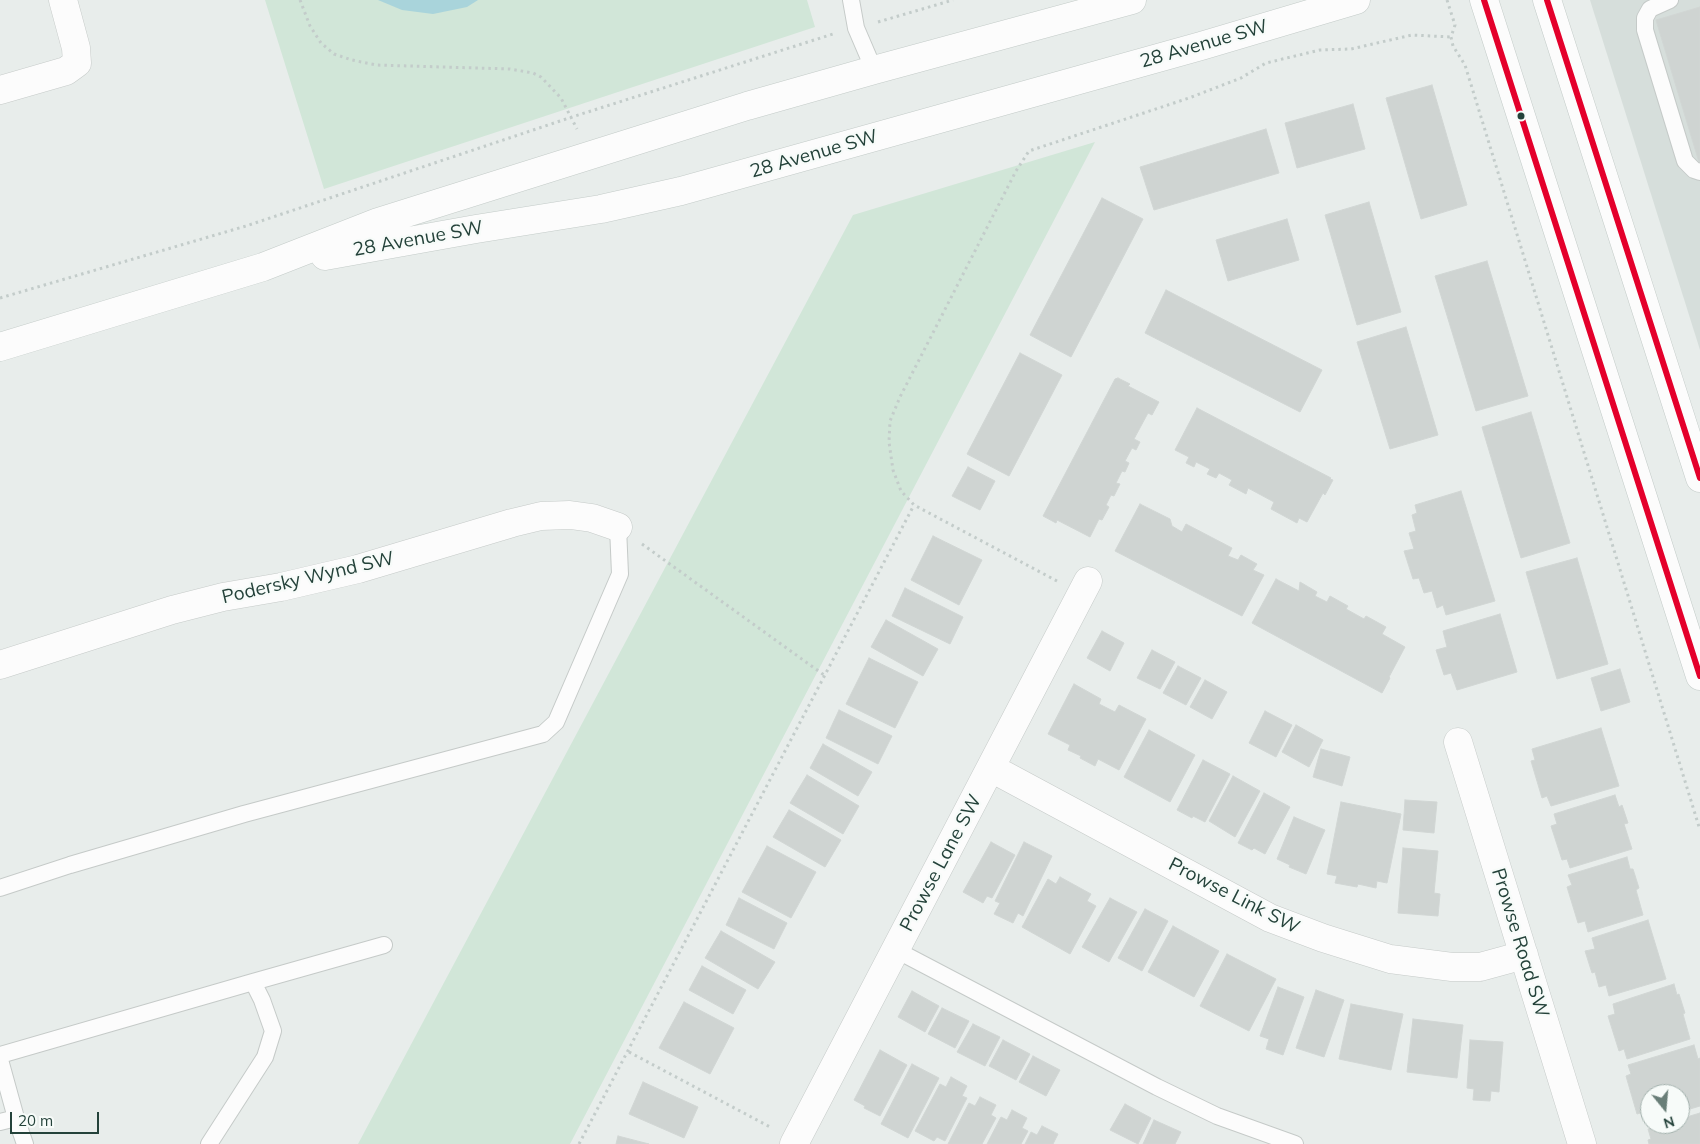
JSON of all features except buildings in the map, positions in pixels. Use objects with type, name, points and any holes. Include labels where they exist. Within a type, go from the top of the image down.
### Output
[{"type":"main road","points":[[0,90],[66,71],[77,63],[76,48],[63,0]]},
{"type":"main road","name":"28 Avenue SW","points":[[0,347],[262,268],[378,222],[747,106],[1132,0]]},
{"type":"main road","name":"28 Avenue SW","points":[[262,268],[476,229],[601,209],[681,191],[1201,46],[1356,0]]},
{"type":"main road","points":[[1484,0],[1700,676]]},
{"type":"main road","points":[[1547,0],[1700,478]]},
{"type":"main road","name":"Podersky Wynd SW","points":[[0,665],[172,610],[224,597],[358,570],[512,522],[541,516],[570,515],[592,518],[618,527]]},
{"type":"main road","name":"Prowse Lane SW","points":[[798,1143],[896,950],[1085,588]]},
{"type":"main road","name":"Prowse Road SW","points":[[1458,742],[1582,1144]]},
{"type":"main road","name":"Prowse Link SW","points":[[991,768],[1270,918],[1323,938],[1390,959],[1452,967],[1480,967],[1524,955]]},
{"type":"lane","points":[[851,0],[856,28],[874,70]]},
{"type":"lane","points":[[1670,0],[1650,8],[1645,18],[1645,30],[1685,161],[1694,170],[1700,172]]},
{"type":"lane","points":[[0,888],[70,865],[253,812],[544,734],[556,722],[620,574],[618,527]]},
{"type":"lane","points":[[0,1055],[384,945]]},
{"type":"lane","points":[[896,950],[1157,1087],[1217,1116],[1295,1144]]},
{"type":"lane","points":[[209,1144],[265,1058],[274,1030],[254,982]]},
{"type":"lane","points":[[0,1060],[8,1120],[25,1144]]},
{"type":"path","points":[[300,0],[310,26],[322,43],[334,54],[352,60],[376,65],[510,69],[533,72],[553,88],[572,117],[578,132]]},
{"type":"path","points":[[882,21],[952,0]]},
{"type":"path","points":[[1446,0],[1455,25],[1451,37],[1453,46],[1468,75],[1700,830]]},
{"type":"path","points":[[0,298],[246,226],[572,117],[832,34]]},
{"type":"path","points":[[1085,588],[914,506],[900,491],[893,470],[889,442],[890,421],[900,397],[1016,171],[1029,151],[1189,98],[1241,78],[1266,63],[1320,50],[1351,49],[1412,34],[1451,37]]},
{"type":"path","points":[[579,1144],[914,506]]},
{"type":"path","points":[[618,527],[824,675]]},
{"type":"path","points":[[628,1052],[798,1143]]},
{"type":"shaded area","points":[[1590,0],[1700,0],[1700,350]]},
{"type":"green space","points":[[265,0],[807,0],[815,27],[324,189]]},
{"type":"green space","points":[[1095,142],[570,1144],[358,1144],[853,215]]},
{"type":"water","points":[[378,0],[478,0],[467,7],[433,14],[402,10]]},
{"type":"transit line","points":[[1484,0],[1700,676]]},
{"type":"transit line","points":[[1547,0],[1700,478]]}]
